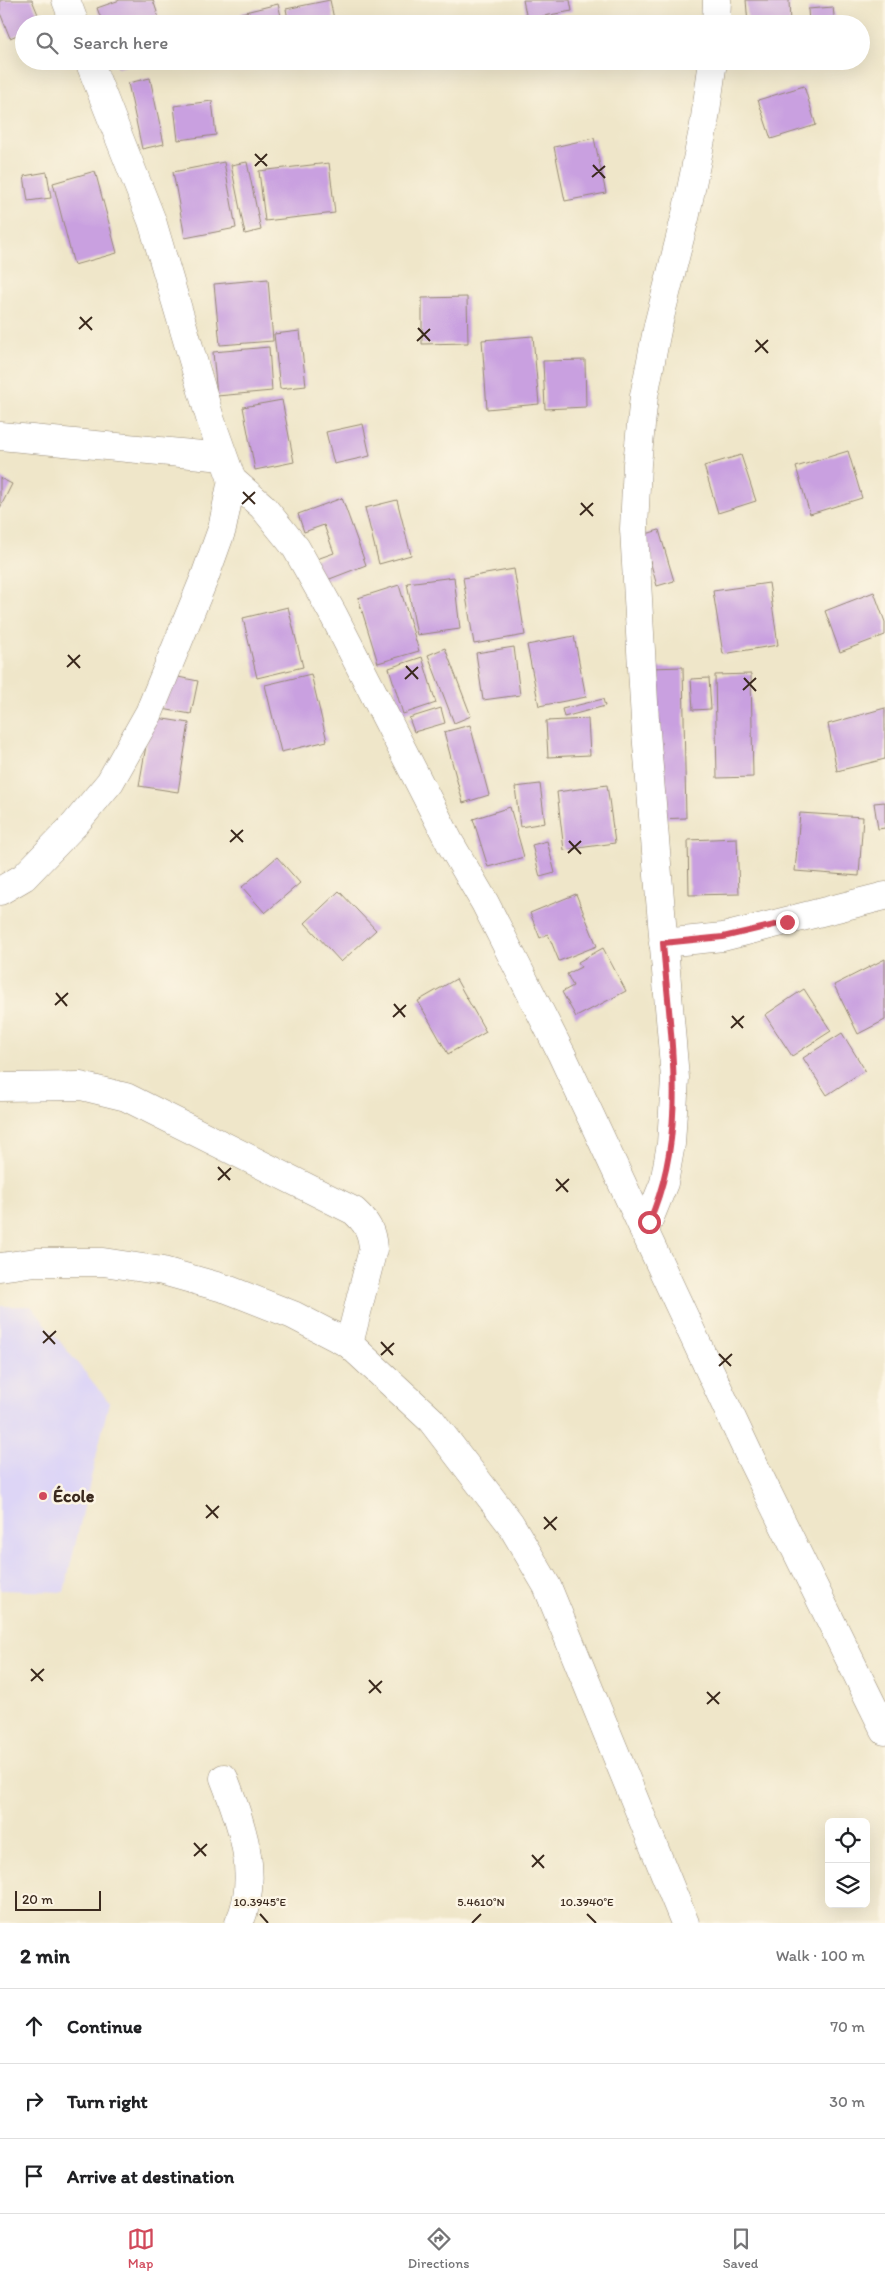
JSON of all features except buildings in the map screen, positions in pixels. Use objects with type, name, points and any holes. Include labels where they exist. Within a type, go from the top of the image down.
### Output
[{"type":"street","points":[[66,0],[72,15]]},
{"type":"street","points":[[716,15],[717,0]]},
{"type":"street","points":[[0,891],[24,878],[75,824],[115,774],[149,713],[222,529],[227,468],[196,373],[152,221],[93,70]]},
{"type":"street","points":[[644,1232],[664,1183],[671,1144],[675,1078],[637,602],[634,529],[637,464],[644,396],[658,325],[686,214],[704,125],[713,70]]},
{"type":"street","points":[[0,436],[227,468],[262,506],[296,548],[328,605],[450,843],[485,903],[562,1055],[751,1459],[885,1731]]},
{"type":"street","points":[[663,943],[723,937],[885,896]]},
{"type":"street","points":[[0,1087],[81,1086],[126,1098],[354,1211],[367,1223],[372,1235],[373,1249],[349,1344]]},
{"type":"street","points":[[0,1267],[36,1262],[103,1262],[163,1271],[236,1292],[294,1315],[349,1344],[431,1420],[510,1523],[547,1586],[685,1923]]},
{"type":"street","points":[[224,1778],[237,1813],[249,1869],[244,1913],[239,1923]]},
{"type":"shaded area","name":"École","points":[[0,1306],[31,1306],[109,1402],[64,1592],[0,1590]]},
{"type":"place","name":"École","points":[[43,1496]]},
{"type":"route","points":[[649,1222],[664,1183],[671,1144],[675,1078],[663,943],[723,937],[787,922]]}]
